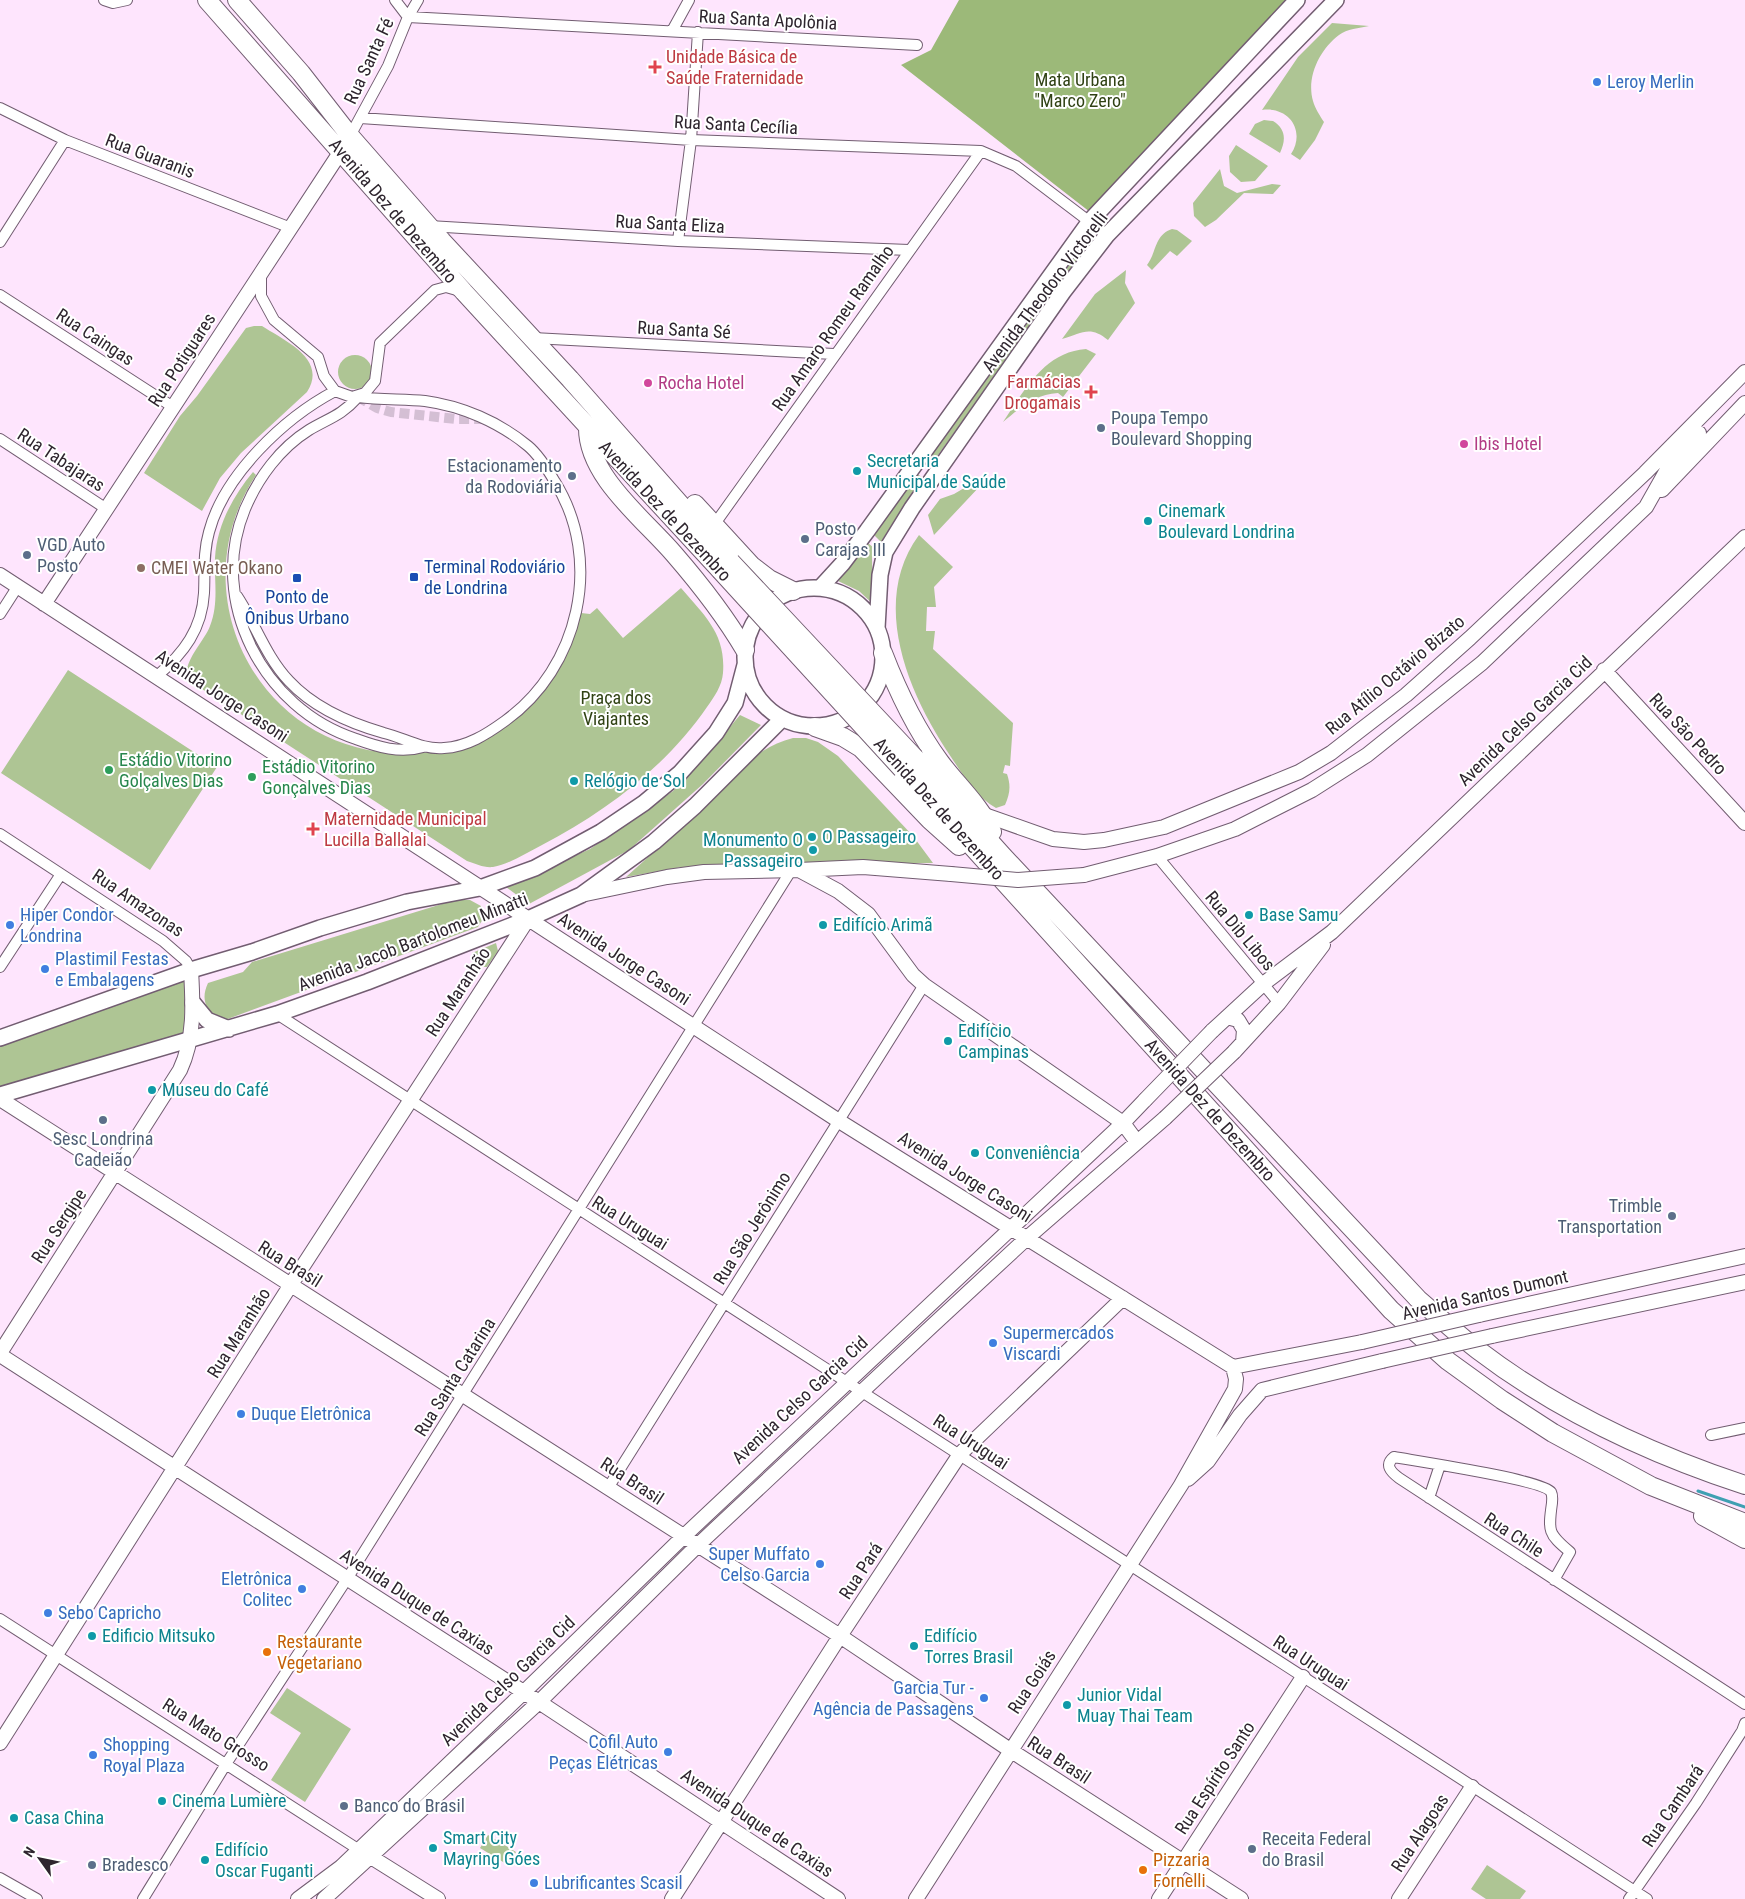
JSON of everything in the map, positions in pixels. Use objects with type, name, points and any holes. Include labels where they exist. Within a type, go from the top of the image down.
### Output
[{"type":"highway","name":"Avenida Dez de Dezembro","points":[[207,0],[464,292],[595,422],[908,764],[1004,858],[1418,1299],[1478,1350],[1521,1381],[1569,1410],[1667,1457],[1745,1485]]},
{"type":"highway","name":"Avenida Dez de Dezembro","points":[[237,0],[301,73],[350,136],[429,226],[533,338],[595,422]]},
{"type":"highway","points":[[745,657],[735,632],[702,589],[674,554],[622,498],[599,467],[591,451],[595,422],[636,440],[752,566],[793,591]]},
{"type":"highway","points":[[883,653],[911,717],[940,763],[982,814],[1004,858]]},
{"type":"highway","points":[[814,726],[843,737],[861,748],[930,820],[972,858],[1000,877]]},
{"type":"highway","name":"Avenida Dez de Dezembro","points":[[908,764],[1000,877],[1391,1310],[1448,1361],[1502,1400],[1595,1458],[1651,1486],[1745,1523]]},
{"type":"highway","points":[[1720,1477],[1745,1478]]},
{"type":"highway","points":[[1651,1486],[1745,1539]]},
{"type":"main road","name":"Avenida Theodoro Victorelli","points":[[820,588],[842,564],[867,531],[1090,221],[1297,0]]},
{"type":"main road","name":"Avenida Theodoro Victorelli","points":[[877,628],[880,576],[885,552],[912,508],[1015,360],[1107,235],[1336,0]]},
{"type":"main road","points":[[820,588],[834,591],[853,600],[869,615],[877,628],[883,653],[882,669],[878,684],[870,698],[859,710],[845,719],[830,725],[798,725],[782,719],[768,710],[757,697],[749,682],[745,657],[749,634],[766,608],[778,598],[793,591],[820,588]]},
{"type":"main road","name":"Avenida Jacob Bartolomeu Minatti","points":[[0,1038],[191,970],[252,952],[320,928],[408,902],[480,888],[535,868],[601,832],[644,803],[673,779],[716,733],[735,703],[745,657]]},
{"type":"main road","name":"Avenida Jacob Bartolomeu Minatti","points":[[0,1095],[277,1014],[367,982],[528,919],[581,895],[654,842],[695,806],[782,719]]},
{"type":"main road","points":[[193,1003],[207,1020],[229,1029]]},
{"type":"street","points":[[104,0],[113,2],[127,0]]},
{"type":"street","points":[[395,0],[408,17]]},
{"type":"street","name":"Rua Santa Fé","points":[[350,136],[388,66],[408,17],[418,0]]},
{"type":"street","points":[[672,31],[689,0]]},
{"type":"street","name":"Rua Santa Apolônia","points":[[408,17],[917,45]]},
{"type":"street","points":[[678,241],[691,140],[698,32]]},
{"type":"street","name":"Rua Guaranis","points":[[0,108],[65,140],[291,228]]},
{"type":"street","name":"Rua Santa Cecília","points":[[360,118],[691,140],[981,152],[1016,166],[1107,235]]},
{"type":"street","name":"Rua Potiguares","points":[[44,604],[350,136]]},
{"type":"street","points":[[0,242],[65,140]]},
{"type":"street","name":"Rua Amaro Romeu Ramalho","points":[[714,525],[834,354],[981,152]]},
{"type":"street","name":"Rua Santa Eliza","points":[[429,226],[678,241],[909,250]]},
{"type":"street","points":[[261,273],[261,296],[270,313],[284,329],[318,357],[324,376],[334,391],[346,396],[358,397],[444,405],[486,419],[528,446],[544,464],[560,489],[574,520],[577,534],[580,590],[576,616],[564,653],[542,688],[522,709],[478,738],[453,747],[423,747],[404,751],[373,745],[342,735],[301,711],[279,689],[258,659],[238,616],[237,596],[232,573],[236,541],[244,511],[257,486],[273,462],[295,441],[318,425],[346,411],[358,397],[371,388],[375,381],[380,343],[435,290],[446,287],[464,292]]},
{"type":"street","name":"Rua Caingas","points":[[0,295],[173,407]]},
{"type":"street","name":"Rua Santa Sé","points":[[533,338],[834,354]]},
{"type":"street","name":"Rua Atílio Octávio Bizato","points":[[982,814],[1053,839],[1084,842],[1104,840],[1164,827],[1299,772],[1330,753],[1406,695],[1532,581],[1713,407],[1745,372]]},
{"type":"street","points":[[158,676],[186,648],[198,628],[202,610],[203,566],[207,542],[223,496],[247,462],[302,412],[334,391]]},
{"type":"street","points":[[581,895],[667,877],[704,872],[863,867],[1018,880],[1084,875],[1157,856],[1235,829],[1312,790],[1367,755],[1482,663],[1646,506],[1745,403]]},
{"type":"street","points":[[1646,506],[1672,461],[1714,418],[1713,407]]},
{"type":"street","name":"Rua Tabajaras","points":[[0,439],[105,508]]},
{"type":"street","name":"Avenida Celso Garcia Cid","points":[[324,1899],[366,1853],[524,1692],[683,1537],[1123,1123],[1212,1031],[1262,984],[1332,932],[1745,537]]},
{"type":"street","name":"Avenida Jorge Casoni","points":[[0,575],[158,676],[694,1028],[839,1121],[1233,1367]]},
{"type":"street","points":[[0,614],[18,586]]},
{"type":"street","points":[[237,596],[276,665],[304,695],[352,722],[423,747]]},
{"type":"street","name":"Rua São Pedro","points":[[1604,670],[1745,824]]},
{"type":"street","name":"Rua Amazonas","points":[[0,834],[163,941],[186,961],[191,970]]},
{"type":"street","name":"Rua Dib Libos","points":[[1157,856],[1278,1003]]},
{"type":"street","points":[[796,869],[838,891],[868,914],[913,975],[924,985],[1123,1123],[1137,1142]]},
{"type":"street","name":"Rua Santa Catarina","points":[[143,1899],[226,1764],[347,1579],[796,869]]},
{"type":"street","points":[[0,967],[61,874]]},
{"type":"street","name":"Rua Maranhão","points":[[0,1743],[290,1286],[528,919]]},
{"type":"street","name":"Avenida Celso Garcia Cid","points":[[298,1899],[366,1853],[539,1702],[697,1546],[902,1353],[1026,1238],[1165,1118],[1238,1047],[1278,1003],[1332,932]]},
{"type":"street","points":[[190,1040],[193,1003],[191,970]]},
{"type":"street","name":"Rua São Jerônimo","points":[[608,1488],[924,985]]},
{"type":"street","name":"Rua Uruguai","points":[[277,1014],[580,1210],[725,1301],[861,1392],[1130,1564],[1472,1787],[1631,1895],[1647,1899]]},
{"type":"street","points":[[1227,1017],[1238,1020],[1244,1030],[1238,1047]]},
{"type":"street","name":"Rua Sergipe","points":[[0,1354],[180,1070],[190,1040]]},
{"type":"street","name":"Rua Brasil","points":[[0,1099],[840,1636],[1010,1750],[1241,1899]]},
{"type":"street","name":"Avenida Santos Dumont","points":[[1233,1367],[1362,1342],[1745,1256]]},
{"type":"street","name":"Rua Goiás","points":[[1180,1485],[1208,1461],[1240,1416],[1262,1390],[1492,1336],[1745,1282]]},
{"type":"street","name":"Rua Pará","points":[[672,1899],[840,1636],[960,1454],[1123,1298]]},
{"type":"street","points":[[923,1310],[932,1326]]},
{"type":"street","points":[[891,1340],[902,1353]]},
{"type":"street","name":"Avenida Duque de Caxias","points":[[0,1354],[524,1692],[838,1899]]},
{"type":"street","name":"Rua Goiás","points":[[916,1899],[1180,1485],[1235,1390],[1236,1378],[1233,1367]]},
{"type":"street","points":[[1711,1435],[1745,1428]]},
{"type":"street","points":[[777,1448],[789,1461]]},
{"type":"street","name":"Rua Chile","points":[[1554,1580],[1570,1552],[1554,1539],[1550,1532],[1552,1497],[1550,1491],[1545,1487],[1523,1480],[1394,1457],[1389,1461],[1388,1466],[1391,1472],[1429,1498],[1554,1580],[1741,1702]]},
{"type":"street","points":[[1429,1498],[1440,1465]]},
{"type":"street","points":[[618,1600],[631,1611]]},
{"type":"street","name":"Rua Mato Grosso","points":[[0,1619],[366,1853],[430,1897]]},
{"type":"street","points":[[572,1646],[584,1657]]},
{"type":"street","name":"Rua Espírito Santo","points":[[1159,1899],[1303,1677]]},
{"type":"street","points":[[1741,1702],[1745,1713]]},
{"type":"street","name":"Rua Cambará","points":[[1631,1895],[1696,1803],[1744,1728]]},
{"type":"street","name":"Rua Alagoas","points":[[1399,1899],[1472,1787]]},
{"type":"street","points":[[0,1878],[37,1899]]},
{"type":"green space","name":"Mata Urbana \"Marco Zero\"","points":[[959,0],[1288,0],[1090,212],[901,65],[931,50]]},
{"type":"green space","points":[[1332,23],[1369,26],[1342,33],[1326,48],[1316,64],[1311,83],[1311,92],[1315,106],[1324,122],[1315,140],[1300,160],[1291,154],[1297,137],[1296,129],[1292,122],[1280,112],[1262,110],[1298,57]]},
{"type":"green space","points":[[1264,120],[1273,121],[1283,131],[1284,139],[1280,153],[1249,134],[1255,124]]},
{"type":"green space","points":[[1236,145],[1268,166],[1255,181],[1241,182],[1230,172],[1229,156]]},
{"type":"green space","points":[[1220,169],[1224,186],[1237,193],[1272,184],[1281,185],[1273,194],[1244,193],[1216,220],[1205,227],[1194,216],[1193,203]]},
{"type":"green space","points":[[1172,229],[1177,230],[1192,241],[1177,256],[1170,251],[1152,270],[1147,265],[1159,240],[1162,235]]},
{"type":"green space","points":[[1088,235],[1093,236],[1091,242],[933,462],[930,462],[928,458]]},
{"type":"green space","points":[[1126,270],[1125,283],[1135,303],[1108,340],[1102,335],[1091,332],[1062,339],[1095,294]]},
{"type":"green space","points":[[262,326],[301,352],[312,370],[312,380],[307,392],[241,453],[220,478],[202,511],[144,473],[180,416],[197,396],[246,328]]},
{"type":"green space","points":[[1086,349],[1096,354],[1063,397],[1058,393],[1042,396],[1022,407],[1003,422],[1027,386],[1047,365],[1058,357]]},
{"type":"green space","points":[[355,355],[367,360],[372,372],[367,384],[355,389],[343,384],[338,372],[343,360]]},
{"type":"green space","name":"Praça dos Viajantes","points":[[253,472],[256,475],[233,523],[226,572],[231,620],[249,664],[277,701],[315,730],[361,748],[414,753],[450,750],[470,745],[486,734],[555,675],[574,637],[581,613],[590,614],[597,608],[623,638],[681,588],[706,617],[717,636],[723,659],[723,673],[719,687],[691,729],[673,749],[633,786],[611,803],[565,832],[518,858],[499,866],[480,866],[467,861],[188,680],[187,673],[190,660],[207,632],[213,617],[215,558],[219,534],[233,501]]},
{"type":"green space","points":[[917,474],[922,477],[881,542],[873,534]]},
{"type":"green space","points":[[976,481],[981,485],[934,535],[928,515],[940,499],[954,494]]},
{"type":"green space","points":[[919,535],[953,567],[934,587],[936,607],[927,607],[926,631],[935,631],[933,649],[1013,723],[1010,766],[1005,765],[1003,773],[1007,774],[1009,793],[1005,805],[996,808],[989,804],[971,786],[956,764],[921,706],[909,677],[896,619],[897,590],[904,562]]},
{"type":"green space","points":[[868,543],[874,548],[872,558],[873,604],[859,591],[838,581]]},
{"type":"green space","name":"Estádio Vitorino Golçalves Dias","points":[[68,670],[217,767],[150,870],[1,773]]},
{"type":"green space","points":[[740,715],[761,725],[703,784],[629,850],[529,904],[506,887],[590,849],[673,791],[698,765]]},
{"type":"green space","points":[[793,738],[806,738],[818,742],[838,756],[913,836],[933,863],[682,867],[626,877],[686,823],[722,785],[748,762],[777,744]]},
{"type":"green space","points":[[455,900],[470,900],[481,906],[483,919],[478,927],[225,1020],[216,1019],[207,1007],[205,993],[208,983],[243,972],[252,962]]},
{"type":"green space","points":[[496,943],[498,951],[487,967],[481,967],[472,953]]},
{"type":"green space","points":[[186,979],[184,1033],[0,1088],[0,1041]]},
{"type":"green space","points":[[287,1688],[351,1729],[305,1802],[271,1780],[301,1733],[270,1713]]},
{"type":"green space","points":[[488,1835],[516,1852],[508,1865],[480,1848]]},
{"type":"green space","points":[[1487,1865],[1526,1891],[1520,1899],[1486,1899],[1471,1889]]},
{"type":"waterway","points":[[1698,1491],[1745,1507]]},
{"type":"tunnel","points":[[358,397],[377,408],[391,412],[456,419],[486,419]]},
{"type":"place","name":"Unidade Básica de Saúde Fraternidade","points":[[655,67]]},
{"type":"place","name":"Leroy Merlin","points":[[1597,82]]},
{"type":"place","name":"Rocha Hotel","points":[[648,383]]},
{"type":"place","name":"Farmácias Drogamais","points":[[1091,392]]},
{"type":"place","name":"Poupa Tempo Boulevard Shopping","points":[[1101,428]]},
{"type":"place","name":"Ibis Hotel","points":[[1464,444]]},
{"type":"place","name":"Secretaria Municipal de Saúde","points":[[857,471]]},
{"type":"place","name":"Estacionamento da Rodoviária","points":[[572,476]]},
{"type":"place","name":"Cinemark Boulevard Londrina","points":[[1148,521]]},
{"type":"place","name":"Posto Carajas III","points":[[805,539]]},
{"type":"place","name":"VGD Auto Posto","points":[[27,555]]},
{"type":"place","name":"CMEI Water Okano","points":[[141,568]]},
{"type":"place","name":"Terminal Rodoviário de Londrina","points":[[414,577]]},
{"type":"place","name":"Ponto de Ônibus Urbano","points":[[297,578]]},
{"type":"place","name":"Estádio Vitorino Golçalves Dias","points":[[109,770]]},
{"type":"place","name":"Estádio Vitorino Gonçalves Dias","points":[[252,777]]},
{"type":"place","name":"Relógio de Sol","points":[[574,781]]},
{"type":"place","name":"Maternidade Municipal Lucilla Ballalai","points":[[313,829]]},
{"type":"place","name":"O Passageiro","points":[[812,837]]},
{"type":"place","name":"Monumento O Passageiro","points":[[813,850]]},
{"type":"place","name":"Base Samu","points":[[1249,915]]},
{"type":"place","name":"Hiper Condor Londrina","points":[[10,925]]},
{"type":"place","name":"Edifício Arimã","points":[[823,925]]},
{"type":"place","name":"Plastimil Festas e Embalagens","points":[[45,969]]},
{"type":"place","name":"Edifício Campinas","points":[[948,1041]]},
{"type":"place","name":"Museu do Café","points":[[152,1090]]},
{"type":"place","name":"Sesc Londrina Cadeião","points":[[103,1120]]},
{"type":"place","name":"Conveniência","points":[[975,1153]]},
{"type":"place","name":"Trimble Transportation","points":[[1672,1216]]},
{"type":"place","name":"Supermercados Viscardi","points":[[993,1343]]},
{"type":"place","name":"Duque Eletrônica","points":[[241,1414]]},
{"type":"place","name":"Super Muffato Celso Garcia","points":[[820,1564]]},
{"type":"place","name":"Eletrônica Colitec","points":[[302,1589]]},
{"type":"place","name":"Sebo Capricho","points":[[48,1613]]},
{"type":"place","name":"Edificio Mitsuko","points":[[92,1636]]},
{"type":"place","name":"Edifício Torres Brasil","points":[[914,1646]]},
{"type":"place","name":"Restaurante Vegetariano","points":[[267,1652]]},
{"type":"place","name":"Garcia Tur - Agência de Passagens","points":[[984,1698]]},
{"type":"place","name":"Junior Vidal Muay Thai Team","points":[[1067,1705]]},
{"type":"place","name":"Cofil Auto Peças Elétricas","points":[[668,1752]]},
{"type":"place","name":"Shopping Royal Plaza","points":[[93,1755]]},
{"type":"place","name":"Cinema Lumière","points":[[162,1801]]},
{"type":"place","name":"Banco do Brasil","points":[[344,1806]]},
{"type":"place","name":"Casa China","points":[[14,1818]]},
{"type":"place","name":"Smart City Mayring Góes","points":[[433,1848]]},
{"type":"place","name":"Receita Federal do Brasil","points":[[1252,1849]]},
{"type":"place","name":"Edifício Oscar Fuganti","points":[[205,1860]]},
{"type":"place","name":"Bradesco","points":[[92,1865]]},
{"type":"place","name":"Pizzaria Fornelli","points":[[1143,1870]]},
{"type":"place","name":"Lubrificantes Scasil","points":[[534,1883]]}]
